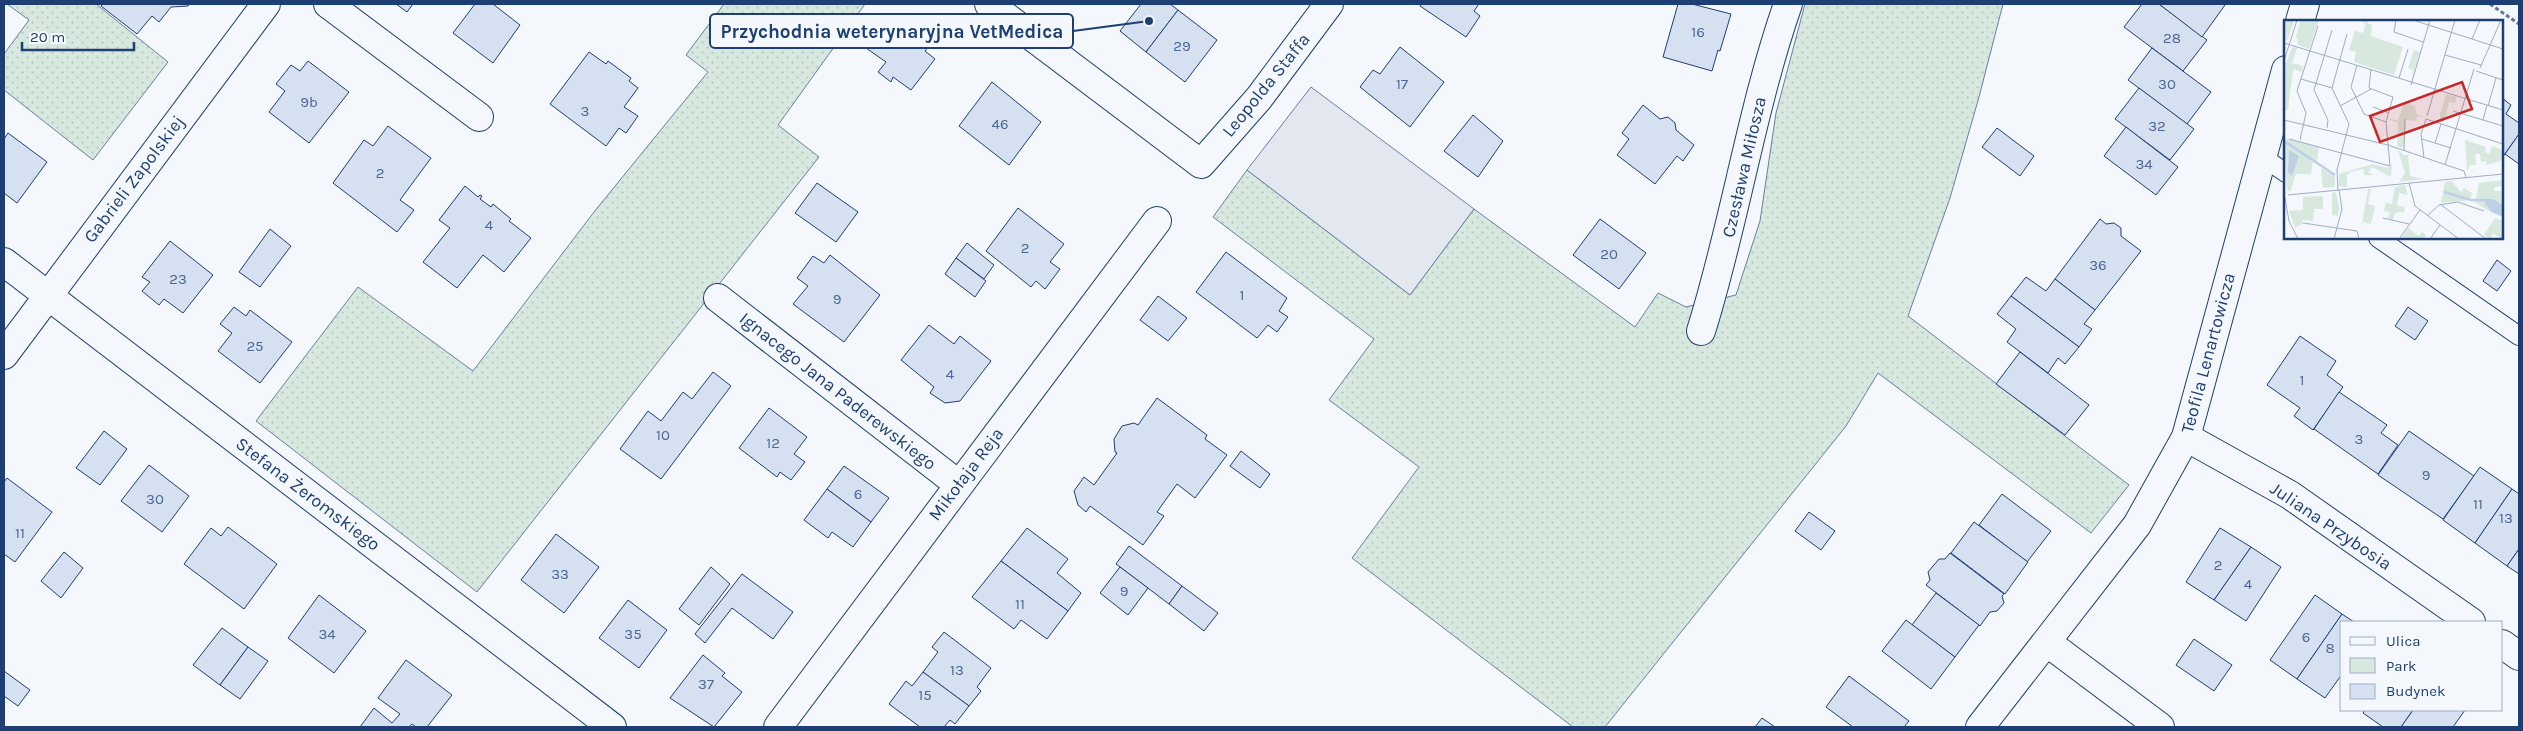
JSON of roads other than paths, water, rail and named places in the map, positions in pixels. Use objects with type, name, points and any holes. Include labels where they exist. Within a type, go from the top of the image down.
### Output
[{"type":"street","name":"Gabrieli Zapolskiej","points":[[4,355],[266,4]]},
{"type":"street","points":[[328,4],[479,117]]},
{"type":"street","name":"Leopolda Staffa","points":[[989,4],[1201,164],[1259,98],[1329,4]]},
{"type":"street","name":"Czesława Miłosza","points":[[1701,331],[1717,279],[1773,46],[1788,4]]},
{"type":"street","points":[[2300,20],[2305,4]]},
{"type":"street","name":"Teofila Lenartowicza","points":[[1980,727],[2048,643],[2137,525],[2186,437],[2284,77]]},
{"type":"street","name":"Mikołaja Reja","points":[[778,727],[958,484],[1157,222]]},
{"type":"street","name":"Stefana Żeromskiego","points":[[4,262],[612,727]]},
{"type":"street","name":"Ignacego Jana Paderewskiego","points":[[718,298],[958,484]]},
{"type":"street","name":"Juliana Przybosia","points":[[2186,437],[2290,494],[2471,621]]},
{"type":"street","points":[[2048,643],[2160,727]]},
{"type":"street","points":[[2503,645],[2519,656]]},
{"type":"lane","points":[[2261,156],[2284,172]]},
{"type":"lane","points":[[2379,239],[2519,336]]},
{"type":"place","name":"Przychodnia weterynaryjna VetMedica","points":[[1149,21]]}]
